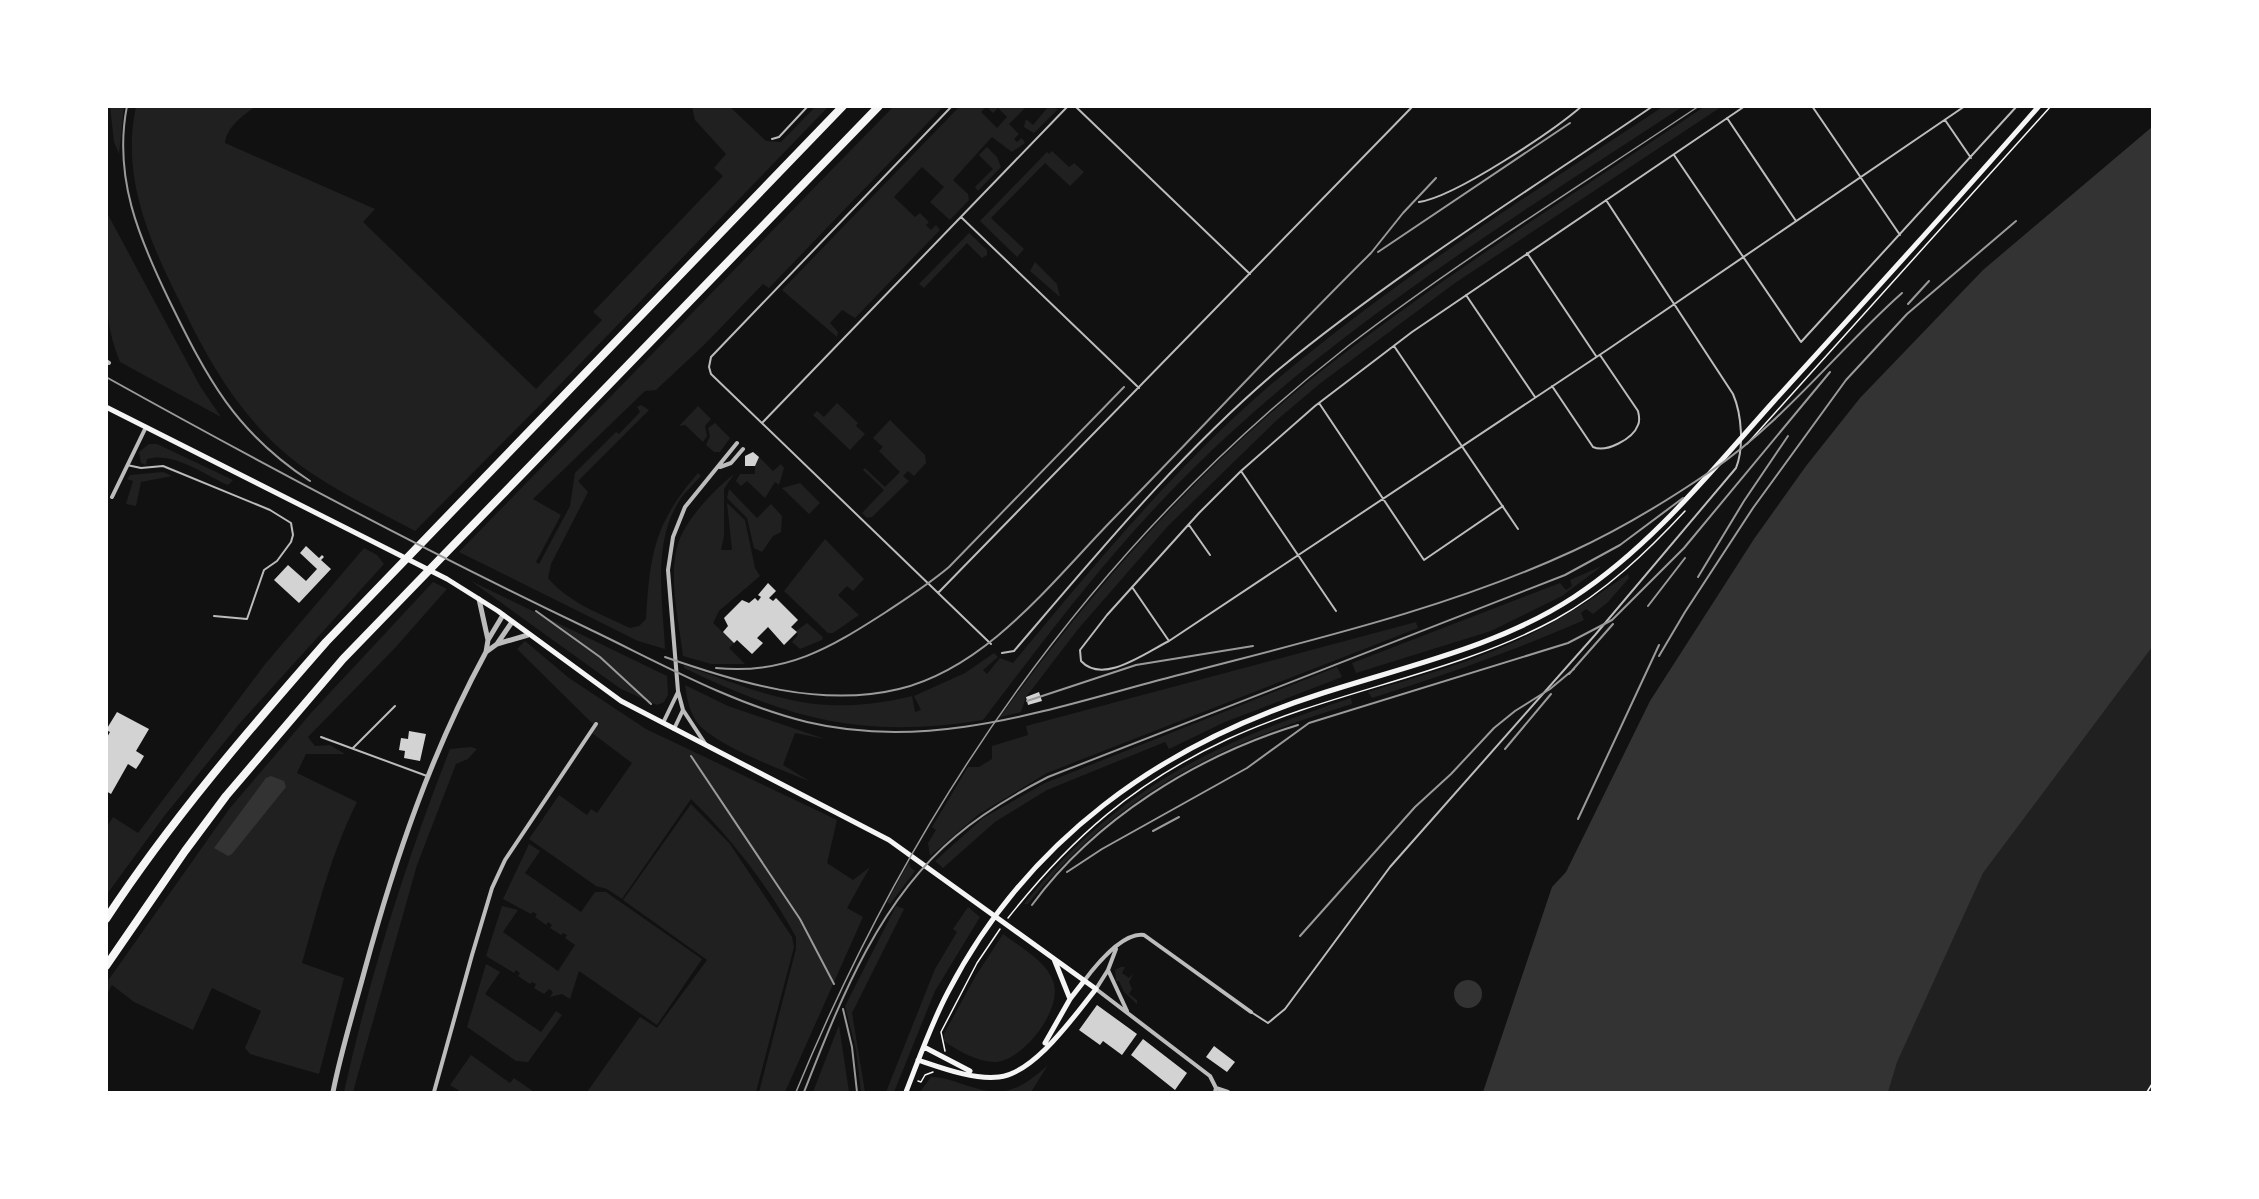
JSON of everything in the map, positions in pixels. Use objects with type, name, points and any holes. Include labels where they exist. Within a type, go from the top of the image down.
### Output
[{"type":"highway","points":[[106,919],[166,834],[251,728],[445,517],[843,106]]},
{"type":"highway","points":[[106,966],[226,796],[329,675],[465,531],[879,106]]},
{"type":"main road","points":[[906,1092],[949,990],[979,939],[1020,885],[1094,812],[1143,775],[1182,752],[1247,720],[1485,641],[1550,611],[1574,597],[1619,563],[1676,509],[2039,106]]},
{"type":"main road","points":[[106,407],[447,579],[503,615],[621,701],[890,840],[1096,989],[1039,1054],[1026,1066],[1010,1075],[991,1077],[918,1060]]},
{"type":"main road","points":[[1053,958],[1070,999]]},
{"type":"main road","points":[[1039,1054],[1070,999],[1084,981]]},
{"type":"main road","points":[[924,1047],[975,1074]]},
{"type":"street","points":[[112,497],[146,427]]},
{"type":"street","points":[[706,746],[684,710],[678,689],[668,570],[673,537],[685,507],[737,443]]},
{"type":"street","points":[[719,467],[731,462],[743,449]]},
{"type":"street","points":[[479,599],[488,640]]},
{"type":"street","points":[[333,1092],[381,910],[427,776],[440,741],[486,652],[488,640],[503,615]]},
{"type":"street","points":[[486,652],[497,644],[512,622]]},
{"type":"street","points":[[497,644],[528,635]]},
{"type":"street","points":[[663,723],[678,689]]},
{"type":"street","points":[[674,729],[684,710]]},
{"type":"street","points":[[434,1092],[492,888],[505,860],[596,724]]},
{"type":"street","points":[[1084,981],[1102,958],[1133,935],[1149,937],[1251,1012]]},
{"type":"street","points":[[1116,948],[1108,970],[1096,989],[1210,1076],[1216,1090],[1228,1092]]},
{"type":"street","points":[[1108,970],[1127,1012]]},
{"type":"lane","points":[[772,140],[779,137],[808,106]]},
{"type":"lane","points":[[952,106],[711,357],[709,367],[711,374],[991,644]]},
{"type":"lane","points":[[762,423],[1068,106]]},
{"type":"lane","points":[[1075,106],[1250,274]]},
{"type":"lane","points":[[938,593],[1413,106]]},
{"type":"lane","points":[[1419,202],[1429,201],[1472,180],[1582,106]]},
{"type":"lane","points":[[1002,653],[1014,651],[1164,481],[1278,371],[1439,250],[1653,106]]},
{"type":"lane","points":[[1745,106],[1465,295],[1319,403],[1241,471],[1189,525],[1132,587],[1080,650],[1081,661],[1088,669],[1099,672],[1113,668],[1169,641],[1552,386],[1965,106]]},
{"type":"lane","points":[[1812,106],[1900,235]]},
{"type":"lane","points":[[1674,155],[1801,342],[2017,106]]},
{"type":"lane","points":[[1727,118],[1796,221]]},
{"type":"lane","points":[[1945,120],[1971,158]]},
{"type":"lane","points":[[1251,1012],[1268,1023],[1285,1009],[1390,867],[1729,478],[1740,458],[1742,448],[1737,403],[1733,394],[1606,200]]},
{"type":"lane","points":[[961,217],[1139,388]]},
{"type":"lane","points":[[1527,254],[1638,411],[1638,426],[1622,440],[1603,450],[1593,447],[1552,386]]},
{"type":"lane","points":[[1465,295],[1535,397]]},
{"type":"lane","points":[[1394,346],[1518,529]]},
{"type":"lane","points":[[1319,403],[1425,560],[1503,506]]},
{"type":"lane","points":[[127,465],[141,468],[163,466],[270,510],[291,523],[293,535],[291,542],[277,561],[264,570],[248,619],[214,616]]},
{"type":"lane","points":[[1241,471],[1336,611]]},
{"type":"lane","points":[[1189,525],[1210,555]]},
{"type":"lane","points":[[1132,587],[1169,641]]},
{"type":"lane","points":[[353,748],[395,706]]},
{"type":"lane","points":[[321,737],[427,776]]},
{"type":"path","points":[[1742,448],[2051,106]]},
{"type":"path","points":[[1030,890],[1064,851],[1098,821],[1151,781],[1197,755],[1261,726],[1508,643],[1570,611],[1625,570],[1691,505]]},
{"type":"path","points":[[946,1048],[942,1042],[941,1032],[967,981],[988,947]]},
{"type":"path","points":[[2146,1092],[2152,1084]]},
{"type":"shaded area","points":[[110,106],[124,107],[119,154],[114,142]]},
{"type":"shaded area","points":[[960,106],[986,107],[981,112],[997,128],[1007,117],[998,108],[993,113],[987,107],[1026,107],[1009,124],[1019,134],[1014,139],[1017,142],[1022,138],[1025,143],[1012,152],[992,137],[953,180],[968,194],[969,200],[950,220],[930,202],[944,187],[922,167],[894,197],[915,217],[920,213],[929,222],[926,225],[931,230],[936,225],[940,230],[855,318],[842,310],[830,323],[838,332],[837,337],[782,290]]},
{"type":"shaded area","points":[[1664,106],[1682,107],[1474,244],[1406,292],[1340,341],[1213,449],[1155,508],[1110,559],[983,720],[901,727],[864,726],[829,721],[760,701],[684,668],[684,665],[742,686],[795,701],[849,705],[879,703],[912,696],[915,712],[921,710],[914,696],[965,673],[994,653],[998,657],[983,670],[987,674],[1000,658],[1013,663],[1104,555],[1167,485],[1233,418],[1268,387],[1315,348],[1412,275]]},
{"type":"shaded area","points":[[136,107],[255,107],[232,127],[225,143],[375,209],[363,222],[536,389],[602,320],[593,312],[723,176],[714,168],[726,154],[695,120],[692,107],[730,107],[766,141],[781,142],[815,107],[828,107],[415,531],[324,482],[291,458],[261,430],[224,382],[172,286],[142,212],[132,160],[132,134]]},
{"type":"shaded area","points":[[893,107],[943,107],[769,288],[763,284],[704,345],[656,390],[645,391],[533,499],[561,515],[536,562],[539,564],[570,506],[575,473],[616,432],[619,434],[640,412],[637,407],[641,405],[649,410],[578,481],[588,492],[551,564],[548,578],[556,587],[586,607],[630,628],[639,626],[646,619],[653,558],[663,524],[683,491],[698,473],[701,476],[679,501],[665,536],[661,592],[665,649],[638,641],[459,552]]},
{"type":"shaded area","points":[[1048,107],[1058,109],[1034,133],[1024,127],[1026,119],[1033,125]]},
{"type":"shaded area","points":[[1704,107],[1721,107],[1455,283],[1322,382],[1278,419],[1168,526],[1079,628],[1026,697],[1021,712],[1000,717],[1069,626],[1143,539],[1223,456],[1265,418],[1356,344],[1454,274]]},
{"type":"shaded area","points":[[2152,127],[2152,647],[1983,873],[1897,1062],[1888,1092],[1483,1092],[1552,887],[1566,872],[1650,701],[1754,539],[1806,466],[1860,398],[1983,270]]},
{"type":"shaded area","points":[[987,147],[997,157],[1001,167],[978,191],[975,187],[993,169],[979,155]]},
{"type":"shaded area","points":[[1052,151],[1069,167],[1074,163],[1084,172],[1070,186],[1045,163],[991,218],[1024,249],[1017,257],[980,221],[1047,152],[1049,154]]},
{"type":"shaded area","points":[[106,211],[200,386],[221,417],[120,362],[109,326],[107,307]]},
{"type":"shaded area","points":[[969,233],[987,250],[987,255],[982,258],[967,243],[924,288],[919,284]]},
{"type":"shaded area","points":[[1035,262],[1057,284],[1060,297],[1030,271]]},
{"type":"shaded area","points":[[837,403],[858,423],[856,426],[865,434],[850,450],[813,415],[817,411],[824,417]]},
{"type":"shaded area","points":[[698,406],[711,419],[705,426],[707,436],[703,442],[685,425],[679,426]]},
{"type":"shaded area","points":[[2152,406],[2152,1092],[1689,1092]]},
{"type":"shaded area","points":[[890,420],[925,455],[926,463],[914,476],[908,471],[903,476],[909,481],[872,517],[867,518],[862,513],[884,490],[863,470],[865,468],[885,487],[900,472],[879,451],[883,447],[873,438]]},
{"type":"shaded area","points":[[715,423],[730,438],[720,452],[714,452],[706,445],[710,436],[708,428]]},
{"type":"shaded area","points":[[149,444],[157,444],[233,480],[228,485],[189,465],[167,458],[147,459],[146,465],[141,463],[139,452]]},
{"type":"shaded area","points":[[759,457],[773,471],[781,464],[784,468],[779,485],[775,482],[765,498],[747,481],[741,486],[736,481],[740,474],[755,474],[755,461]]},
{"type":"shaded area","points":[[163,472],[172,476],[141,482],[136,506],[126,504],[133,481],[127,479],[130,475]]},
{"type":"shaded area","points":[[734,474],[724,489],[724,536],[721,550],[732,550],[727,503],[745,520],[755,568],[760,576],[719,611],[713,623],[734,643],[729,648],[745,664],[711,664],[683,656],[675,598],[674,568],[679,541],[688,523],[710,496]]},
{"type":"shaded area","points":[[800,483],[820,503],[809,514],[782,488]]},
{"type":"shaded area","points":[[729,489],[757,518],[771,504],[782,516],[781,532],[773,536],[762,552],[754,548],[747,518],[727,498]]},
{"type":"shaded area","points":[[825,539],[864,579],[853,591],[847,586],[838,595],[859,615],[833,633],[828,633],[784,591]]},
{"type":"shaded area","points":[[364,548],[377,555],[384,564],[240,723],[165,815],[107,894],[107,827],[113,817],[138,833],[266,663]]},
{"type":"shaded area","points":[[1602,566],[1562,596],[1491,631],[1356,673],[1352,663],[1560,583],[1566,590],[1572,586],[1570,580]]},
{"type":"shaded area","points":[[1628,574],[1629,578],[1608,602],[1593,614],[1586,609],[1581,613],[1584,620],[1505,652],[1372,698],[1368,692],[1465,662],[1521,639],[1576,609]]},
{"type":"shaded area","points":[[471,581],[667,676],[668,695],[664,702],[657,705],[621,689]]},
{"type":"shaded area","points":[[433,582],[447,589],[394,649],[308,737],[315,746],[330,745],[345,754],[306,754],[297,773],[357,802],[332,861],[302,963],[344,978],[319,1074],[250,1054],[245,1048],[261,1011],[212,988],[193,1030],[134,1002],[112,985],[107,994],[107,982],[230,808],[311,713]]},
{"type":"shaded area","points":[[1416,622],[1418,628],[1047,773],[979,814],[930,856],[928,843],[936,830],[932,827],[968,767],[979,767],[992,759],[992,746],[1028,735],[1026,726]]},
{"type":"shaded area","points":[[807,623],[823,637],[822,640],[800,649],[792,642],[798,635],[796,631]]},
{"type":"shaded area","points":[[525,641],[569,678],[646,729],[837,820],[827,863],[853,880],[870,867],[847,908],[863,917],[785,1092],[759,1092],[796,949],[796,937],[774,900],[748,864],[721,830],[691,799],[622,899],[607,889],[596,886],[529,839],[559,795],[587,815],[591,809],[597,813],[632,763],[592,733],[596,727],[517,649]]},
{"type":"shaded area","points":[[1337,667],[1342,677],[1225,722],[1169,749],[1165,742],[1047,790],[995,822],[943,868],[935,861],[983,818],[1045,783]]},
{"type":"shaded area","points":[[685,685],[728,706],[825,739],[795,733],[783,765],[811,782],[732,748],[705,730],[692,713]]},
{"type":"shaded area","points":[[1351,698],[1352,704],[1257,737],[1173,778],[1134,803],[1098,832],[1062,865],[1028,904],[1024,904],[1059,864],[1094,830],[1132,800],[1170,775],[1255,733]]},
{"type":"shaded area","points":[[471,747],[477,749],[468,759],[456,764],[417,865],[353,1092],[344,1092],[377,962],[434,791],[450,749]]},
{"type":"shaded area","points":[[271,776],[284,781],[286,787],[232,854],[228,856],[214,848],[266,778]]},
{"type":"shaded area","points":[[691,804],[730,844],[792,937],[794,947],[756,1092],[587,1092],[640,1017],[657,1028],[707,960],[623,900]]},
{"type":"shaded area","points":[[529,844],[540,851],[525,873],[581,912],[595,892],[606,892],[702,959],[657,1025],[579,971],[570,999],[562,994],[550,997],[553,992],[549,989],[544,994],[534,988],[536,984],[532,982],[530,984],[518,976],[520,973],[516,970],[514,973],[486,956],[502,906],[518,910],[503,932],[558,971],[575,945],[565,938],[567,935],[563,933],[561,935],[550,928],[552,925],[548,922],[546,925],[535,917],[537,914],[533,912],[531,914],[503,899]]},
{"type":"shaded area","points":[[909,862],[910,867],[915,871],[890,904],[887,902]]},
{"type":"shaded area","points":[[896,906],[904,909],[852,1013],[865,1092],[861,1092],[856,1050],[845,1006]]},
{"type":"shaded area","points":[[968,907],[980,917],[935,991],[894,1092],[886,1092],[935,969],[957,932],[953,929]]},
{"type":"shaded area","points":[[1003,934],[1045,967],[1053,981],[1055,992],[1047,1018],[1038,1032],[1017,1053],[1005,1060],[994,1062],[974,1058],[961,1052],[944,1041],[944,1034],[975,977]]},
{"type":"shaded area","points":[[486,964],[500,972],[485,994],[541,1032],[556,1011],[562,1015],[528,1062],[516,1061],[467,1027]]},
{"type":"shaded area","points":[[1125,967],[1122,973],[1129,978],[1134,973],[1129,982],[1132,989],[1129,994],[1137,1000],[1137,1004],[1124,992],[1119,981],[1116,981],[1115,970]]},
{"type":"shaded area","points":[[1468,980],[1478,984],[1482,994],[1478,1004],[1468,1008],[1458,1004],[1454,994],[1458,984]]},
{"type":"shaded area","points":[[839,1025],[849,1092],[813,1092]]},
{"type":"shaded area","points":[[471,1055],[510,1083],[514,1078],[534,1092],[461,1092],[450,1085]]},
{"type":"shaded area","points":[[1048,1065],[1031,1092],[995,1092],[1022,1085]]},
{"type":"shaded area","points":[[931,1077],[995,1092],[920,1092]]},
{"type":"building","points":[[753,452],[759,457],[755,466],[745,466],[745,456]]},
{"type":"building","points":[[306,546],[319,558],[322,555],[324,557],[321,560],[331,569],[299,603],[274,580],[288,565],[306,581],[317,569],[300,553]]},
{"type":"building","points":[[768,583],[776,591],[769,598],[773,601],[776,598],[798,620],[791,627],[797,632],[784,645],[768,627],[757,638],[763,643],[752,654],[737,640],[734,643],[723,632],[728,626],[724,618],[742,600],[749,603],[755,598],[758,601],[761,597],[758,595]]},
{"type":"building","points":[[1039,692],[1042,701],[1028,705],[1026,697]]},
{"type":"building","points":[[117,712],[149,729],[136,751],[144,756],[140,763],[136,769],[128,764],[111,794],[106,791],[106,739],[110,732],[106,730]]},
{"type":"building","points":[[409,731],[426,734],[420,761],[404,758],[405,751],[399,750],[401,738],[408,739]]},
{"type":"building","points":[[1097,1005],[1137,1034],[1122,1055],[1103,1041],[1100,1045],[1079,1030]]},
{"type":"building","points":[[1143,1039],[1187,1073],[1175,1090],[1131,1055]]},
{"type":"building","points":[[1214,1046],[1235,1062],[1227,1072],[1206,1057]]},
{"type":"tram line","points":[[796,1092],[844,984],[898,879],[957,779],[1023,683],[1095,591],[1172,504],[1257,423],[1348,346],[1390,314],[1477,253],[1699,106]]},
{"type":"railway","points":[[127,106],[123,158],[126,182],[139,230],[169,300],[211,379],[242,423],[284,462],[310,481]]},
{"type":"railway","points":[[1378,252],[1570,123]]},
{"type":"railway","points":[[665,657],[751,684],[780,690],[840,696],[899,689],[932,678],[962,662],[991,641],[1043,593],[1371,253],[1403,213],[1436,178]]},
{"type":"railway","points":[[1659,656],[1753,508],[1846,380],[1907,314],[2016,221]]},
{"type":"railway","points":[[1908,304],[1929,281]]},
{"type":"railway","points":[[106,377],[404,538],[695,681],[750,704],[807,722],[854,730],[900,732],[946,729],[1036,713],[1324,637],[1475,591],[1573,551],[1661,504],[1737,452],[1786,408],[1902,293]]},
{"type":"railway","points":[[1067,872],[1102,849],[1247,768],[1309,723],[1568,643],[1612,620],[1684,548],[1830,372]]},
{"type":"railway","points":[[716,668],[764,667],[806,656],[846,637],[918,591],[949,567],[1124,387]]},
{"type":"railway","points":[[1698,577],[1744,501],[1788,436]]},
{"type":"railway","points":[[804,1092],[847,988],[883,922],[904,891],[929,862],[956,836],[989,811],[1048,777],[1565,575],[1620,545],[1683,498]]},
{"type":"railway","points":[[1648,606],[1685,558]]},
{"type":"railway","points":[[536,611],[600,657],[651,704]]},
{"type":"railway","points":[[1569,674],[1613,624]]},
{"type":"railway","points":[[1578,819],[1659,645]]},
{"type":"railway","points":[[1027,701],[1136,665],[1253,646]]},
{"type":"railway","points":[[1300,936],[1415,807],[1451,774],[1494,728],[1515,711],[1550,689],[1574,669]]},
{"type":"railway","points":[[1505,749],[1551,694]]},
{"type":"railway","points":[[1032,905],[1057,874],[1086,845],[1117,818],[1151,794],[1223,754],[1298,725]]},
{"type":"railway","points":[[691,756],[800,919],[834,984]]},
{"type":"railway","points":[[1153,831],[1179,817]]},
{"type":"railway","points":[[843,1009],[852,1047],[857,1092]]}]
